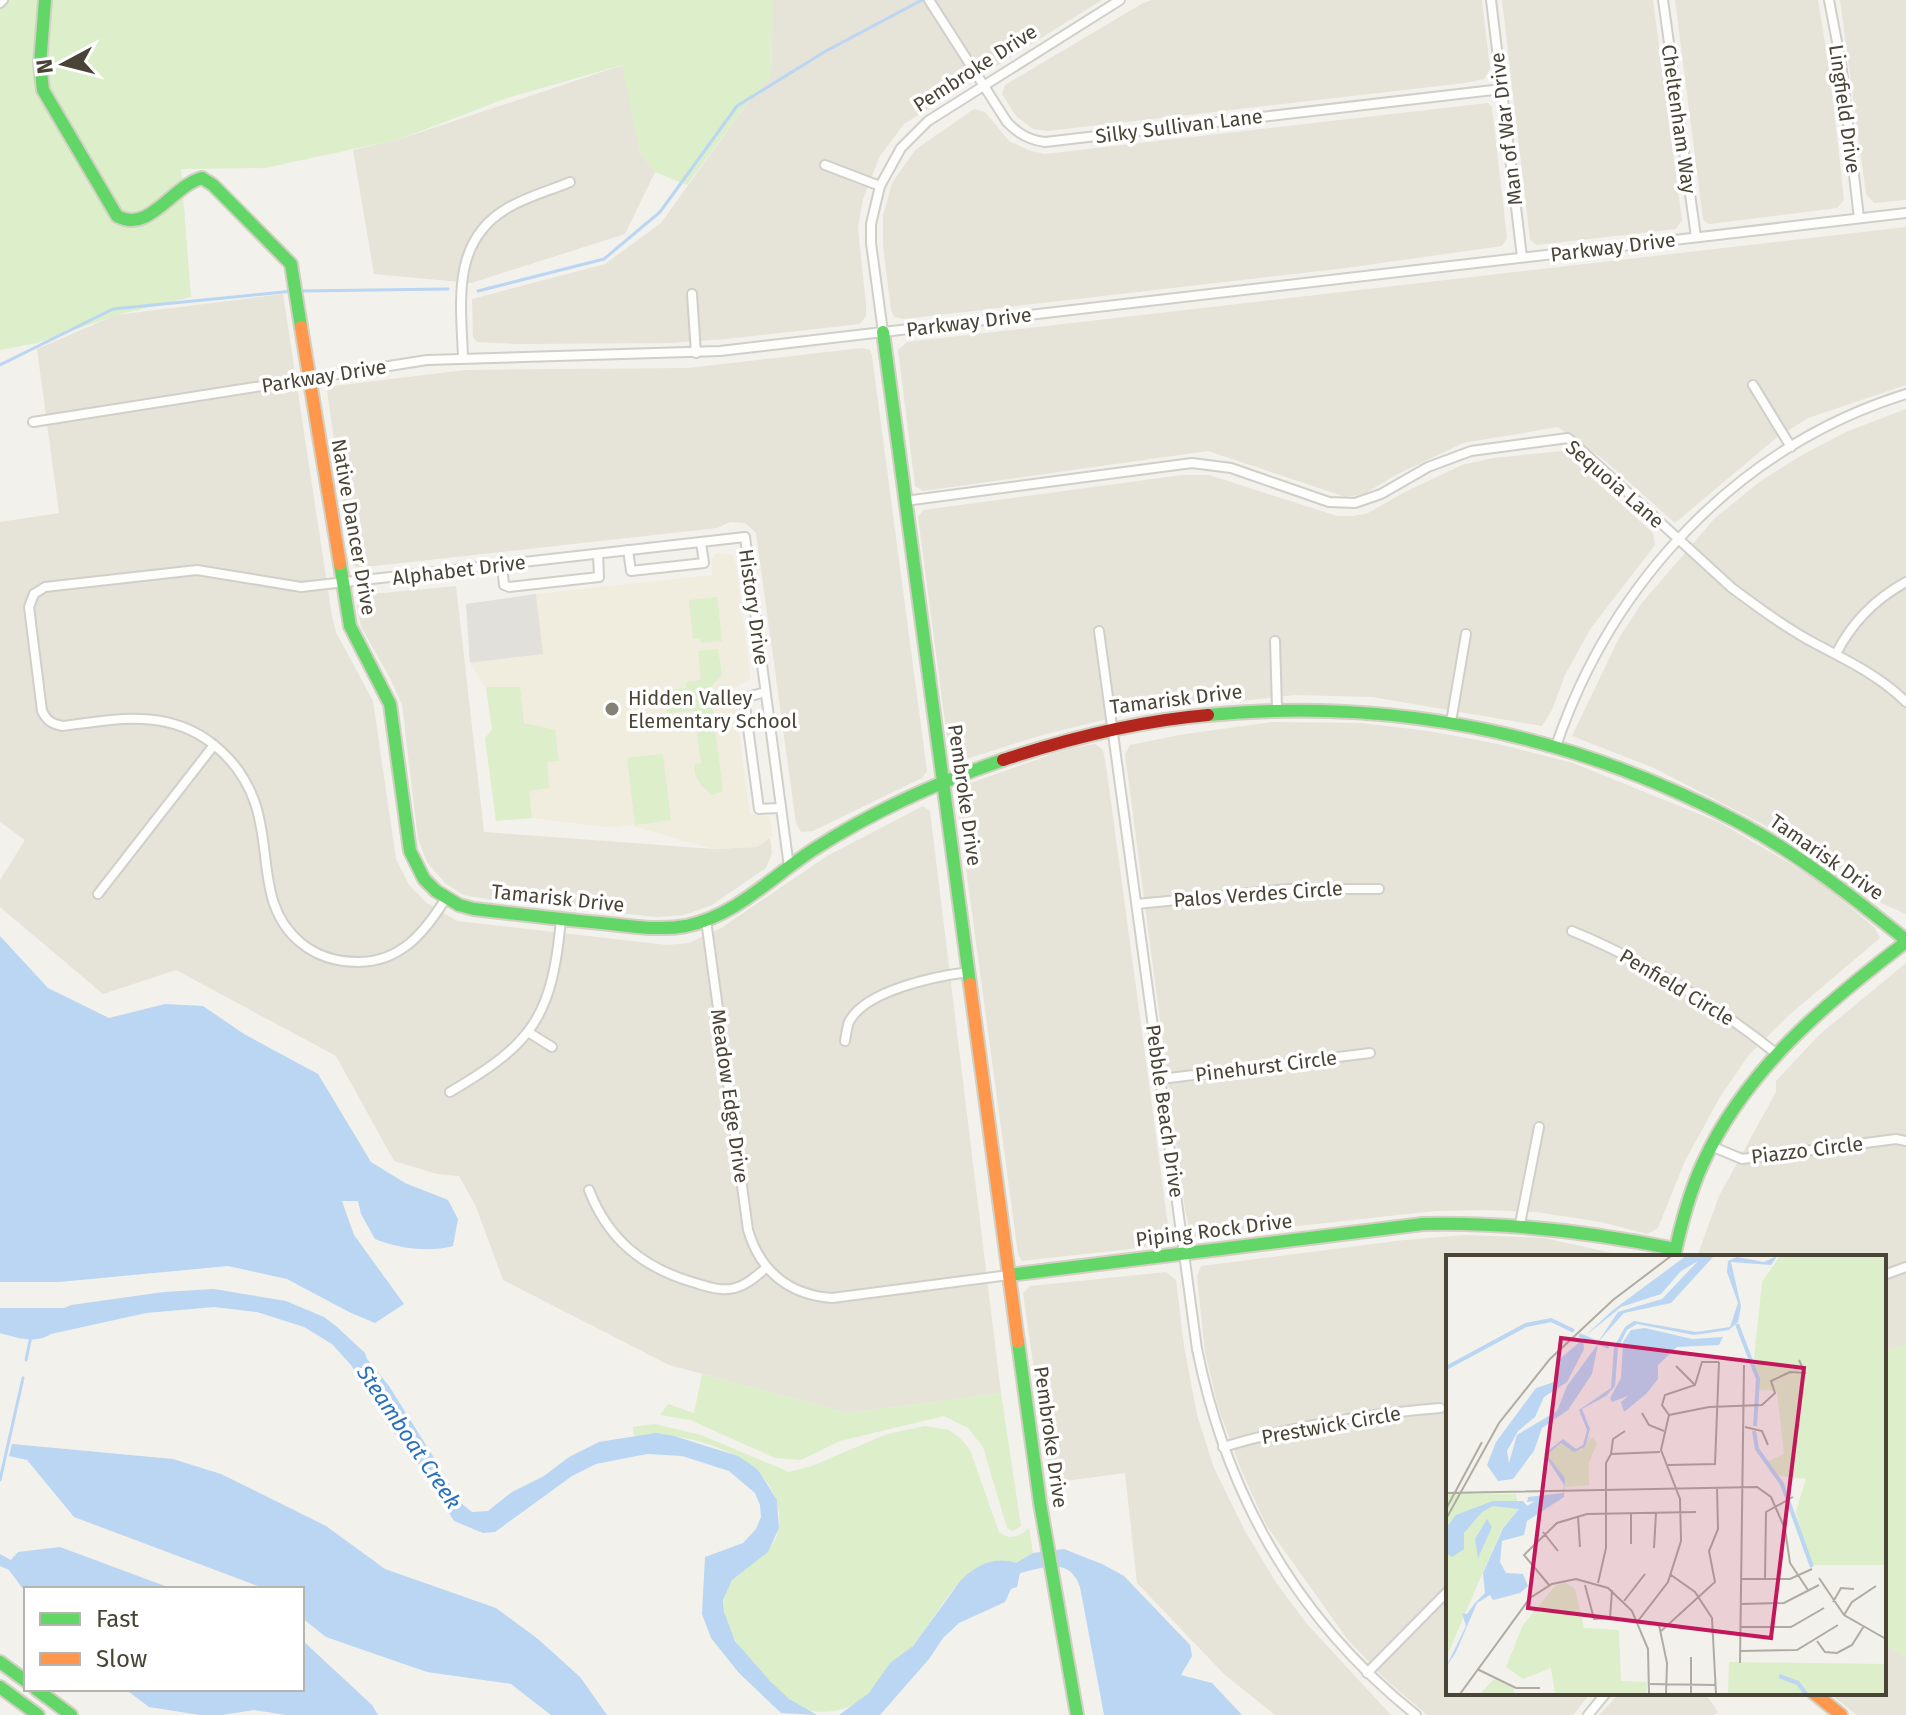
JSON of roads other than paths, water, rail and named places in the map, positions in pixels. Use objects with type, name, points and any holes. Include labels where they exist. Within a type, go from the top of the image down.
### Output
[{"type":"street","name":"Native Dancer Drive","points":[[45,0],[41,84],[53,110],[117,216],[127,222],[141,221],[184,184],[202,178],[213,185],[291,264],[342,583],[356,641],[390,704],[410,851],[424,879],[446,898]]},
{"type":"street","name":"Silky Sullivan Lane","points":[[929,0],[1014,130],[1033,140],[1045,142],[1502,89]]},
{"type":"street","name":"Pembroke Drive","points":[[1077,1715],[1044,1530],[871,243],[873,214],[880,186],[890,163],[914,133],[1120,0]]},
{"type":"street","name":"Man of War Drive","points":[[1491,0],[1522,257]]},
{"type":"street","name":"Cheltenham Way","points":[[1663,0],[1696,237]]},
{"type":"street","name":"Lingfield Drive","points":[[1829,0],[1841,63],[1859,218]]},
{"type":"street","points":[[825,165],[880,186]]},
{"type":"street","points":[[463,357],[460,285],[462,269],[473,241],[493,218],[506,209],[570,182]]},
{"type":"street","name":"Parkway Drive","points":[[33,422],[463,357],[696,353],[1906,213]]},
{"type":"street","points":[[692,294],[696,353]]},
{"type":"street","points":[[1753,385],[1791,447]]},
{"type":"street","points":[[1556,746],[1573,699],[1608,631],[1652,568],[1678,538],[1736,484],[1791,447],[1860,411],[1906,394]]},
{"type":"street","name":"Sequoia Lane","points":[[905,501],[1192,463],[1231,468],[1329,502],[1355,503],[1381,494],[1428,467],[1471,451],[1568,438],[1758,608],[1882,681],[1906,702]]},
{"type":"street","name":"Alphabet Drive","points":[[214,745],[190,729],[149,718],[63,726],[49,721],[42,711],[29,607],[30,591],[197,570],[287,585],[342,583],[745,537]]},
{"type":"street","name":"History Drive","points":[[745,537],[789,867]]},
{"type":"street","points":[[628,550],[631,571],[658,569],[704,563],[701,542]]},
{"type":"street","points":[[502,565],[504,585],[509,587],[599,577],[598,554]]},
{"type":"street","points":[[1836,654],[1865,611],[1906,582]]},
{"type":"street","name":"Pebble Beach Drive","points":[[1099,631],[1200,1361],[1223,1447],[1248,1507],[1273,1554],[1316,1616],[1367,1673],[1416,1715]]},
{"type":"street","points":[[1451,722],[1466,634]]},
{"type":"street","points":[[1275,641],[1277,708]]},
{"type":"street","points":[[765,692],[744,698],[759,809],[781,808]]},
{"type":"street","name":"Tamarisk Drive","points":[[446,898],[474,909],[656,929],[675,928],[706,920],[734,905],[844,830],[943,782],[1018,753],[1113,726],[1182,715],[1277,708],[1357,711],[1451,722],[1556,746],[1653,780],[1739,822],[1817,870],[1906,941]]},
{"type":"street","points":[[98,894],[214,745],[235,766],[249,788],[260,820],[271,900],[283,924],[304,946],[318,954],[346,962],[362,962],[392,955],[417,938],[446,898]]},
{"type":"street","name":"Palos Verdes Circle","points":[[1137,904],[1289,889],[1379,889]]},
{"type":"street","points":[[450,1092],[498,1062],[528,1032],[549,992],[558,957],[561,919]]},
{"type":"street","name":"Meadow Edge Drive","points":[[706,920],[748,1230],[752,1245],[766,1268]]},
{"type":"street","name":"Penfield Circle","points":[[1572,931],[1673,980],[1731,1018],[1777,1054]]},
{"type":"street","points":[[1675,1253],[1686,1203],[1711,1146],[1742,1096],[1777,1054],[1840,992],[1906,941]]},
{"type":"street","points":[[845,1041],[849,1022],[875,1000],[915,982],[969,972]]},
{"type":"street","points":[[528,1032],[552,1047]]},
{"type":"street","name":"Pinehurst Circle","points":[[1161,1079],[1370,1053]]},
{"type":"street","points":[[1520,1224],[1539,1127]]},
{"type":"street","name":"Piazzo Circle","points":[[1711,1146],[1742,1159],[1896,1139],[1906,1141]]},
{"type":"street","points":[[589,1190],[604,1222],[616,1238],[657,1269],[715,1289],[727,1289],[748,1283],[766,1268]]},
{"type":"street","name":"Piping Rock Drive","points":[[766,1268],[789,1287],[802,1293],[832,1298],[1423,1224],[1467,1222],[1587,1231],[1675,1253]]},
{"type":"street","points":[[1886,1274],[1906,1267]]},
{"type":"street","name":"Prestwick Circle","points":[[1223,1447],[1346,1418],[1440,1408]]},
{"type":"street","points":[[1367,1673],[1446,1593]]},
{"type":"street","points":[[0,1662],[24,1680]]},
{"type":"street","points":[[0,1687],[38,1715]]},
{"type":"street","points":[[39,1691],[71,1715]]},
{"type":"street","points":[[1588,1715],[1604,1695]]},
{"type":"street","points":[[1816,1695],[1841,1715]]},
{"type":"water","points":[[0,936],[48,988],[109,1018],[165,1004],[203,1006],[244,1034],[318,1074],[371,1162],[405,1183],[448,1200],[458,1219],[453,1246],[413,1248],[375,1239],[361,1214],[358,1201],[342,1201],[354,1235],[404,1304],[375,1323],[287,1279],[228,1266],[59,1282],[0,1282]]},
{"type":"water","name":"Steamboat Creek","points":[[214,1289],[286,1301],[324,1317],[336,1326],[365,1353],[389,1386],[454,1493],[472,1512],[488,1511],[512,1492],[599,1442],[656,1433],[738,1456],[750,1464],[758,1470],[777,1500],[779,1528],[768,1552],[732,1580],[723,1600],[724,1612],[735,1641],[770,1681],[789,1699],[817,1715],[781,1713],[739,1673],[711,1638],[702,1614],[705,1557],[743,1543],[756,1529],[761,1517],[755,1493],[729,1471],[682,1456],[647,1454],[596,1464],[572,1476],[495,1532],[483,1533],[454,1521],[351,1365],[332,1344],[304,1327],[257,1312],[214,1307],[146,1313],[39,1339],[0,1333],[0,1308],[64,1308],[164,1292]]},
{"type":"water","points":[[12,1444],[173,1459],[221,1474],[326,1526],[385,1569],[496,1608],[538,1639],[580,1677],[607,1715],[551,1715],[511,1684],[427,1672],[326,1637],[304,1620],[304,1587],[261,1587],[74,1517],[27,1460],[9,1456]]},
{"type":"water","points":[[60,1547],[168,1587],[24,1587],[24,1590],[9,1570],[0,1566],[0,1554],[11,1560],[18,1552]]},
{"type":"water","points":[[1064,1549],[1124,1576],[1190,1645],[1192,1656],[1181,1675],[1212,1683],[1242,1715],[1104,1715],[1080,1587],[1070,1571],[1056,1566],[1020,1573],[1017,1587],[1011,1589],[1005,1602],[959,1623],[880,1715],[839,1715],[869,1693],[890,1663],[913,1646],[961,1580],[973,1570],[993,1561],[1016,1563],[1033,1553]]},
{"type":"water","points":[[304,1642],[372,1705],[378,1715],[286,1715],[254,1710],[200,1715],[149,1707],[128,1691],[304,1691]]},
{"type":"waterway","points":[[478,291],[604,259],[660,212],[737,106],[826,51],[922,0]]},
{"type":"waterway","points":[[300,291],[448,289]]},
{"type":"waterway","points":[[0,365],[113,309],[293,291]]},
{"type":"waterway","points":[[26,1360],[31,1336]]},
{"type":"waterway","points":[[0,1480],[23,1378]]},
{"type":"place","name":"Hidden Valley Elementary School","points":[[612,709]]}]
